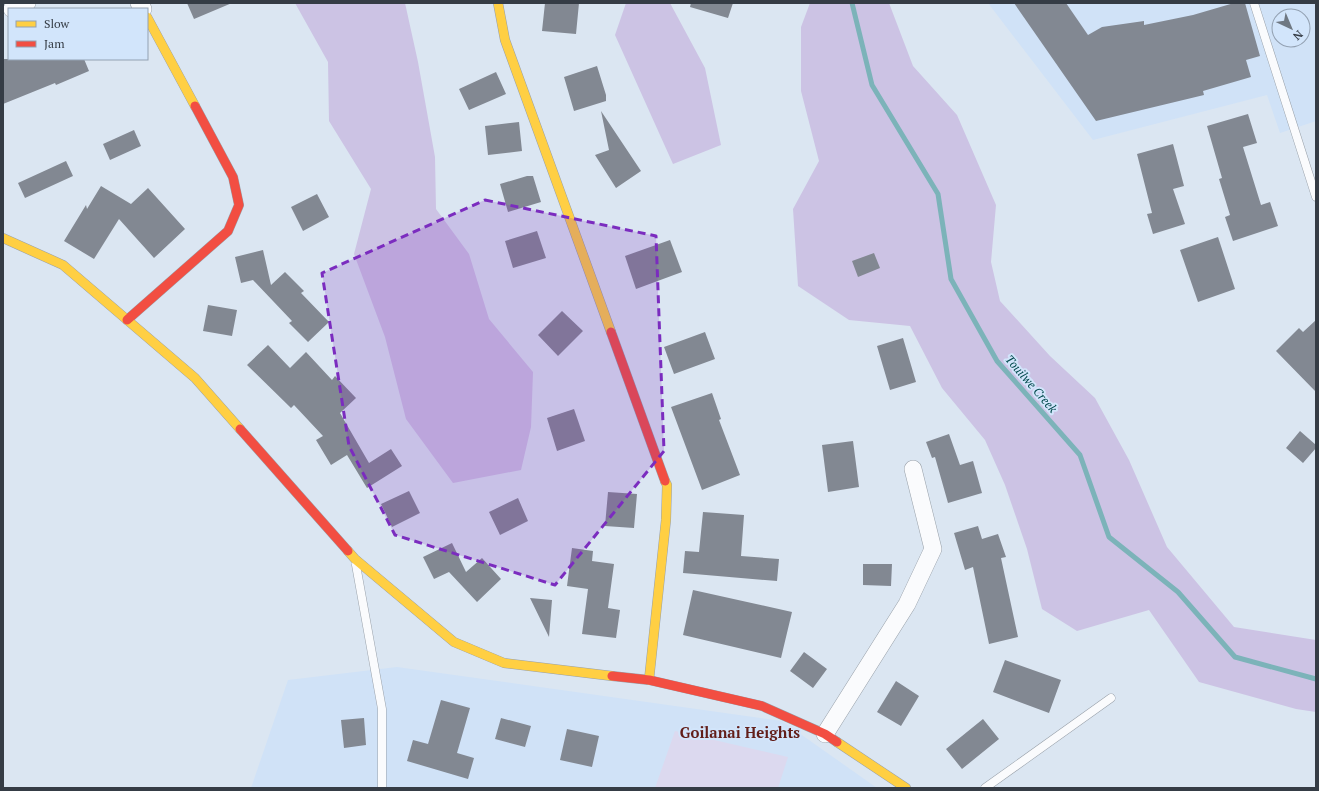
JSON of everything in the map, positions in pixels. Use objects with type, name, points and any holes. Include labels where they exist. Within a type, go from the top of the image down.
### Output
[{"type":"street","points":[[14,8],[27,3]]},
{"type":"street","points":[[498,3],[505,40],[667,485],[666,520],[650,680]]},
{"type":"street","points":[[127,320],[228,231],[239,205],[233,177],[148,19]]},
{"type":"street","points":[[3,238],[63,265],[195,378],[355,559],[454,642],[504,663],[650,680],[762,706],[825,734],[906,788]]},
{"type":"street","points":[[825,734],[907,604],[934,549],[913,469]]},
{"type":"lane","points":[[1254,3],[1316,197]]},
{"type":"lane","points":[[355,559],[382,709],[382,788]]},
{"type":"lane","points":[[985,788],[1111,698]]},
{"type":"highlighted area","points":[[485,200],[656,236],[664,451],[555,585],[395,535],[349,446],[322,273]]},
{"type":"shaded area","points":[[295,3],[405,3],[418,62],[435,157],[436,209],[469,254],[489,319],[533,372],[531,427],[521,470],[453,483],[406,419],[385,337],[354,254],[371,189],[329,121],[328,62]]},
{"type":"shaded area","points":[[626,3],[670,3],[705,68],[721,145],[673,164],[615,35]]},
{"type":"shaded area","points":[[810,3],[889,3],[913,66],[957,115],[996,205],[991,262],[1000,301],[1050,356],[1095,398],[1129,460],[1167,547],[1234,627],[1316,640],[1316,712],[1296,709],[1199,682],[1149,610],[1077,631],[1042,609],[1027,549],[1005,485],[985,440],[942,388],[910,326],[849,320],[798,286],[793,209],[819,161],[801,91],[801,27]]},
{"type":"shaded area","points":[[988,3],[1316,3],[1316,121],[1280,133],[1267,95],[1093,140]]},
{"type":"shaded area","points":[[397,667],[782,721],[877,788],[251,788],[288,680]]},
{"type":"shaded area","points":[[675,731],[788,757],[778,788],[655,788]]},
{"type":"building","points":[[187,3],[232,3],[194,19]]},
{"type":"building","points":[[545,3],[579,3],[576,34],[542,31]]},
{"type":"building","points":[[691,3],[733,3],[728,18],[690,7]]},
{"type":"building","points":[[1014,3],[1066,3],[1088,35],[1102,27],[1144,21],[1144,25],[1193,15],[1234,3],[1245,3],[1260,56],[1246,60],[1251,77],[1203,91],[1204,95],[1096,121]]},
{"type":"building","points":[[3,59],[84,60],[89,71],[56,85],[55,83],[3,104]]},
{"type":"building","points":[[597,66],[606,95],[606,101],[574,111],[564,77]]},
{"type":"building","points":[[496,72],[506,94],[469,110],[459,89]]},
{"type":"building","points":[[601,111],[641,171],[616,188],[595,155],[609,150]]},
{"type":"building","points":[[1248,114],[1257,143],[1243,147],[1261,205],[1270,202],[1278,226],[1233,241],[1225,217],[1230,215],[1219,179],[1222,178],[1207,126]]},
{"type":"building","points":[[519,122],[522,151],[488,155],[485,126]]},
{"type":"building","points":[[134,130],[141,146],[110,160],[103,144]]},
{"type":"building","points":[[1173,144],[1184,186],[1173,189],[1185,224],[1153,234],[1147,214],[1152,213],[1137,154]]},
{"type":"building","points":[[66,161],[73,176],[25,198],[18,183]]},
{"type":"building","points":[[527,176],[533,176],[541,202],[508,212],[500,184]]},
{"type":"building","points":[[101,186],[131,204],[148,188],[185,229],[154,258],[119,219],[94,259],[64,241],[86,205],[87,209]]},
{"type":"building","points":[[317,194],[329,217],[303,231],[291,207]]},
{"type":"building","points":[[537,231],[546,258],[513,268],[505,241]]},
{"type":"building","points":[[1218,237],[1235,289],[1198,302],[1180,250]]},
{"type":"building","points":[[670,240],[682,272],[636,289],[625,256]]},
{"type":"building","points":[[263,250],[271,285],[285,272],[304,291],[301,293],[329,322],[308,342],[289,323],[292,321],[253,280],[241,283],[235,257]]},
{"type":"building","points":[[874,253],[880,268],[858,277],[852,261]]},
{"type":"building","points":[[208,305],[237,310],[232,336],[203,331]]},
{"type":"building","points":[[562,311],[583,331],[558,356],[538,335]]},
{"type":"building","points":[[1316,320],[1316,392],[1276,351],[1299,328],[1303,332]]},
{"type":"building","points":[[705,332],[715,359],[674,374],[664,347]]},
{"type":"building","points":[[903,338],[916,382],[890,390],[877,346]]},
{"type":"building","points":[[268,345],[290,368],[306,352],[332,380],[335,376],[356,398],[340,413],[369,463],[391,449],[402,466],[367,488],[347,455],[331,465],[316,440],[323,436],[294,405],[291,408],[247,365]]},
{"type":"building","points":[[712,393],[721,419],[719,420],[740,475],[702,490],[671,407]]},
{"type":"building","points":[[574,409],[585,441],[557,451],[547,418]]},
{"type":"building","points":[[1300,431],[1316,445],[1316,448],[1303,463],[1286,448]]},
{"type":"building","points":[[949,434],[960,465],[973,461],[982,493],[948,503],[935,457],[932,458],[926,442]]},
{"type":"building","points":[[853,441],[859,487],[828,492],[822,445]]},
{"type":"building","points":[[409,491],[420,513],[392,527],[381,504]]},
{"type":"building","points":[[608,492],[637,494],[634,528],[605,526]]},
{"type":"building","points":[[518,498],[528,521],[500,535],[489,512]]},
{"type":"building","points":[[703,512],[744,515],[741,556],[779,559],[777,581],[683,573],[685,551],[699,552]]},
{"type":"building","points":[[978,526],[982,539],[998,534],[1006,557],[1001,558],[1018,637],[989,644],[973,567],[965,570],[954,533]]},
{"type":"building","points":[[452,543],[466,572],[482,558],[501,579],[477,602],[449,572],[434,579],[423,557]]},
{"type":"building","points":[[572,548],[593,551],[592,561],[614,564],[608,608],[620,610],[616,638],[582,634],[588,589],[567,586]]},
{"type":"building","points":[[863,564],[892,564],[891,586],[863,585]]},
{"type":"building","points":[[693,590],[792,612],[781,658],[683,635]]},
{"type":"building","points":[[530,598],[552,600],[549,637]]},
{"type":"building","points":[[804,652],[827,669],[813,688],[790,671]]},
{"type":"building","points":[[1005,660],[1061,680],[1049,713],[993,692]]},
{"type":"building","points":[[896,681],[919,696],[901,726],[877,712]]},
{"type":"building","points":[[441,700],[470,708],[457,753],[474,758],[468,779],[407,761],[413,740],[428,744]]},
{"type":"building","points":[[364,718],[366,745],[344,748],[341,720]]},
{"type":"building","points":[[501,718],[531,726],[525,747],[495,739]]},
{"type":"building","points":[[983,719],[999,739],[962,769],[946,749]]},
{"type":"building","points":[[567,729],[599,736],[592,767],[560,760]]},
{"type":"waterway","name":"Touilwe Creek","points":[[852,3],[872,85],[938,194],[951,279],[997,361],[1080,455],[1109,537],[1178,592],[1235,657],[1316,679]]},
{"type":"traffic: slow","points":[[498,3],[505,40],[611,332]]},
{"type":"traffic: slow","points":[[148,19],[195,106]]},
{"type":"traffic: slow","points":[[3,238],[63,265],[195,378],[240,429]]},
{"type":"traffic: slow","points":[[649,680],[666,520],[667,485],[665,481]]},
{"type":"traffic: slow","points":[[348,551],[355,559],[454,642],[504,663],[612,676]]},
{"type":"traffic: slow","points":[[837,742],[906,788]]},
{"type":"traffic: jam","points":[[127,320],[228,231],[239,205],[233,177],[195,106]]},
{"type":"traffic: jam","points":[[611,332],[665,481]]},
{"type":"traffic: jam","points":[[240,429],[348,551]]},
{"type":"traffic: jam","points":[[612,676],[649,680],[762,706],[825,734],[837,742]]},
{"type":"district","name":"Goilanai Heights","points":[[740,733]]}]
